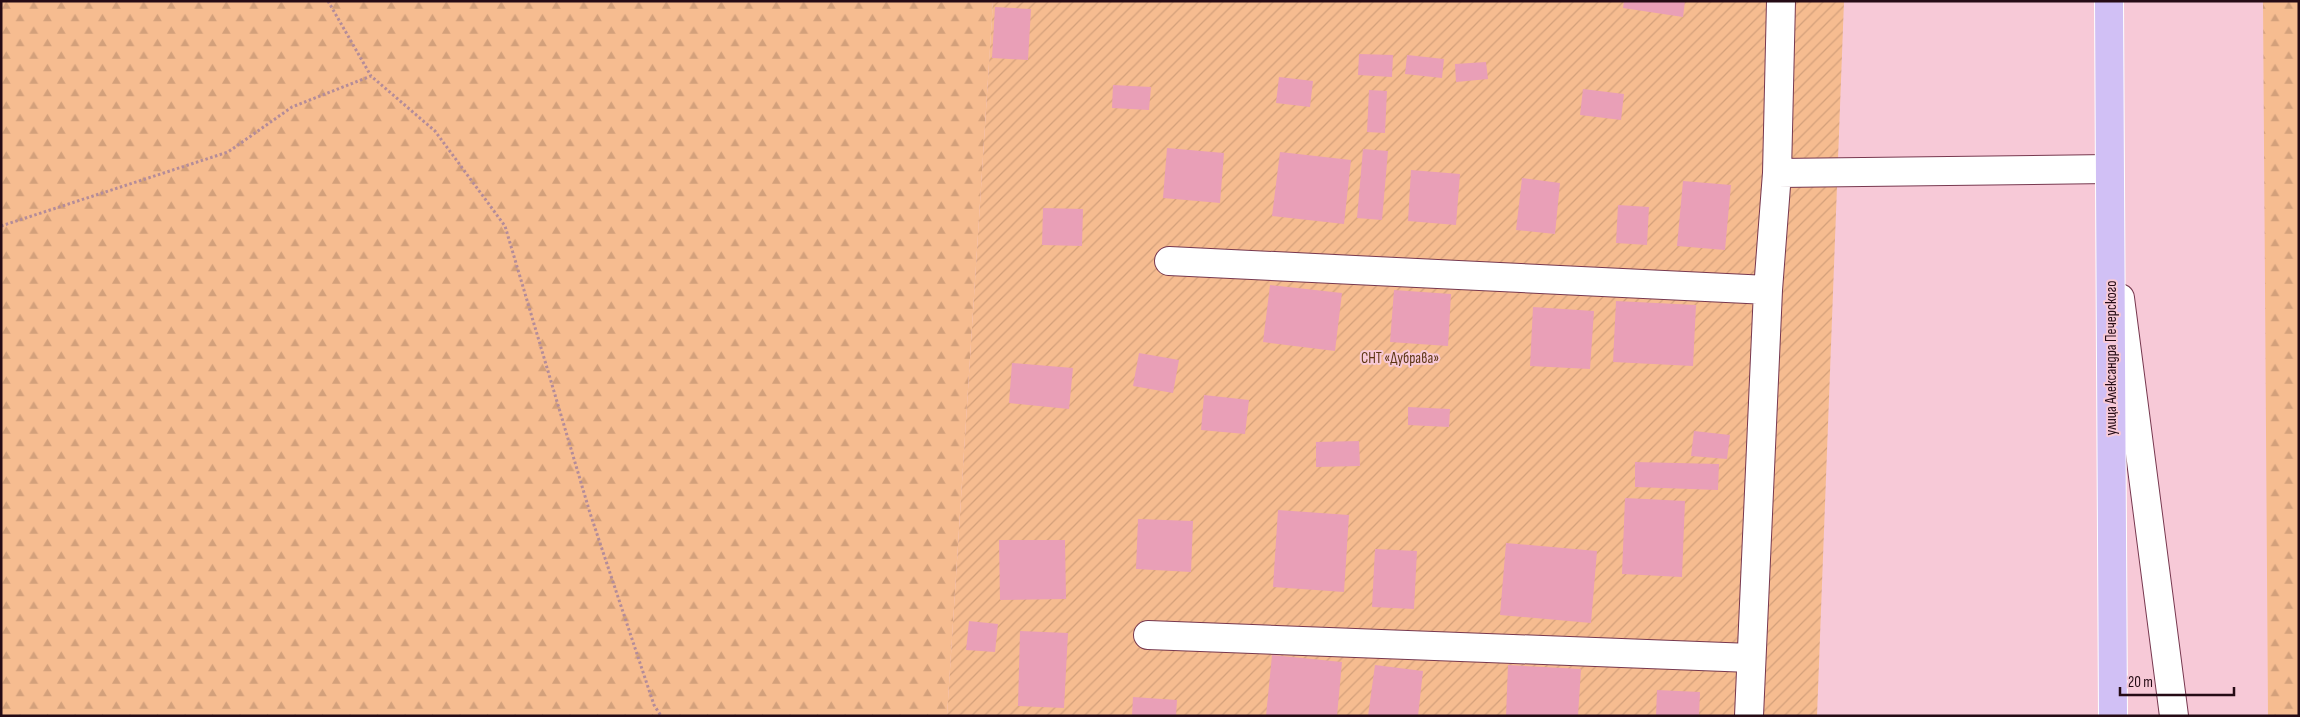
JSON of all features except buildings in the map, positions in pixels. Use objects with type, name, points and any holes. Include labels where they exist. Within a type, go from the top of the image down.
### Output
[{"type":"main road","name":"улица Александра Печерского","points":[[2109,1],[2113,716]]},
{"type":"street","points":[[1749,716],[1768,290],[1777,173],[1781,1]]},
{"type":"street","points":[[1777,173],[2109,169]]},
{"type":"street","points":[[2110,224],[2174,716]]},
{"type":"street","points":[[1169,261],[1768,290]]},
{"type":"street","points":[[1148,635],[1751,658]]},
{"type":"path","points":[[328,1],[371,76],[435,131],[505,226],[590,513],[654,705],[661,716]]},
{"type":"path","points":[[1,226],[228,152],[292,107],[371,76]]},
{"type":"green space","points":[[1,1],[993,1],[947,716],[1,716]]},
{"type":"green space","name":"СНТ «Дубрава»","points":[[993,1],[1844,1],[1817,716],[947,716]]},
{"type":"green space","points":[[2263,1],[2299,1],[2299,716],[2268,716]]}]
